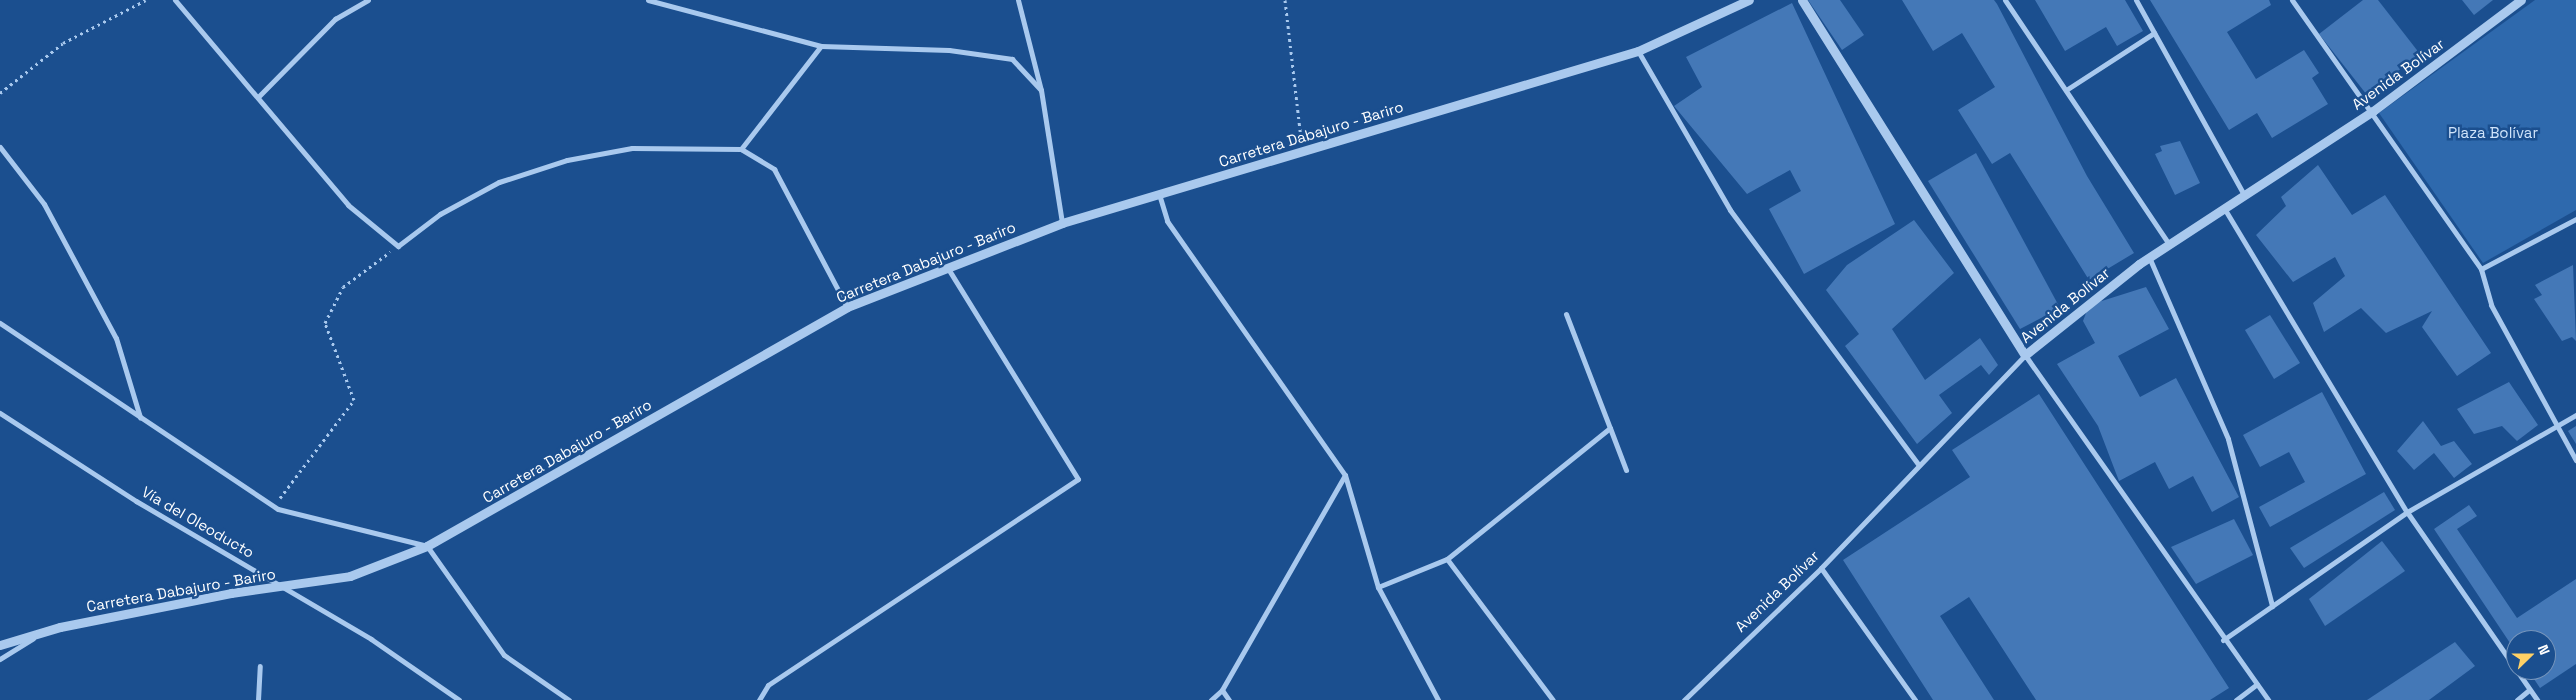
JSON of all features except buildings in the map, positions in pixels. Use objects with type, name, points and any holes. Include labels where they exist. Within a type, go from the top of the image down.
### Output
[{"type":"street","points":[[175,0],[348,205],[398,246],[440,214],[499,182],[567,160],[632,148],[741,149],[774,169],[847,307]]},
{"type":"street","points":[[258,97],[335,19],[368,0]]},
{"type":"street","points":[[648,0],[821,46],[949,50],[1012,59],[1041,90]]},
{"type":"street","points":[[1018,0],[1041,90],[1062,223]]},
{"type":"street","name":"Carretera Dabajuro - Bariro","points":[[0,646],[42,632],[281,586],[350,576],[427,546],[847,307],[1062,223],[1638,51],[1749,0]]},
{"type":"street","points":[[1802,0],[2025,355],[2223,640],[2268,700]]},
{"type":"street","points":[[2005,0],[2169,244]]},
{"type":"street","points":[[2136,0],[2244,195]]},
{"type":"street","points":[[2292,0],[2373,111],[2481,269],[2491,305],[2576,460]]},
{"type":"street","name":"Avenida Bolívar","points":[[1684,700],[1821,568],[2025,355],[2149,257],[2373,111],[2521,0]]},
{"type":"street","points":[[2066,90],[2154,33]]},
{"type":"street","points":[[741,149],[821,46]]},
{"type":"street","points":[[1638,51],[1730,210],[1919,465]]},
{"type":"street","points":[[0,147],[44,204],[116,338],[140,417]]},
{"type":"street","points":[[1159,194],[1167,221],[1344,475],[1378,587],[1438,700]]},
{"type":"street","points":[[2224,208],[2407,512],[2537,700]]},
{"type":"street","points":[[2481,269],[2576,220]]},
{"type":"street","points":[[2149,257],[2228,440],[2272,606]]},
{"type":"street","points":[[759,700],[768,685],[1078,479],[948,267]]},
{"type":"street","points":[[1566,314],[1626,470]]},
{"type":"street","points":[[0,323],[278,509],[427,546],[504,655],[569,700]]},
{"type":"street","name":"Vía del Oleoducto","points":[[0,413],[136,501],[371,639],[459,700]]},
{"type":"street","points":[[2223,640],[2407,512],[2576,415]]},
{"type":"street","points":[[1378,587],[1447,559],[1610,428]]},
{"type":"street","points":[[1211,700],[1222,690],[1344,475]]},
{"type":"street","points":[[1447,559],[1553,700]]},
{"type":"street","points":[[1821,568],[1915,700]]},
{"type":"street","points":[[0,659],[42,632]]},
{"type":"street","points":[[258,700],[260,666]]},
{"type":"street","points":[[2236,700],[2257,684]]},
{"type":"street","points":[[1222,690],[1229,700]]},
{"type":"street","points":[[2517,700],[2529,690]]},
{"type":"path","points":[[0,93],[63,43],[146,0]]},
{"type":"path","points":[[1285,0],[1302,151]]},
{"type":"path","points":[[278,509],[286,490],[354,400],[325,323],[343,287],[398,246]]},
{"type":"green space","name":"Plaza Bolívar","points":[[2535,0],[2576,0],[2576,210],[2483,263],[2379,113]]}]
